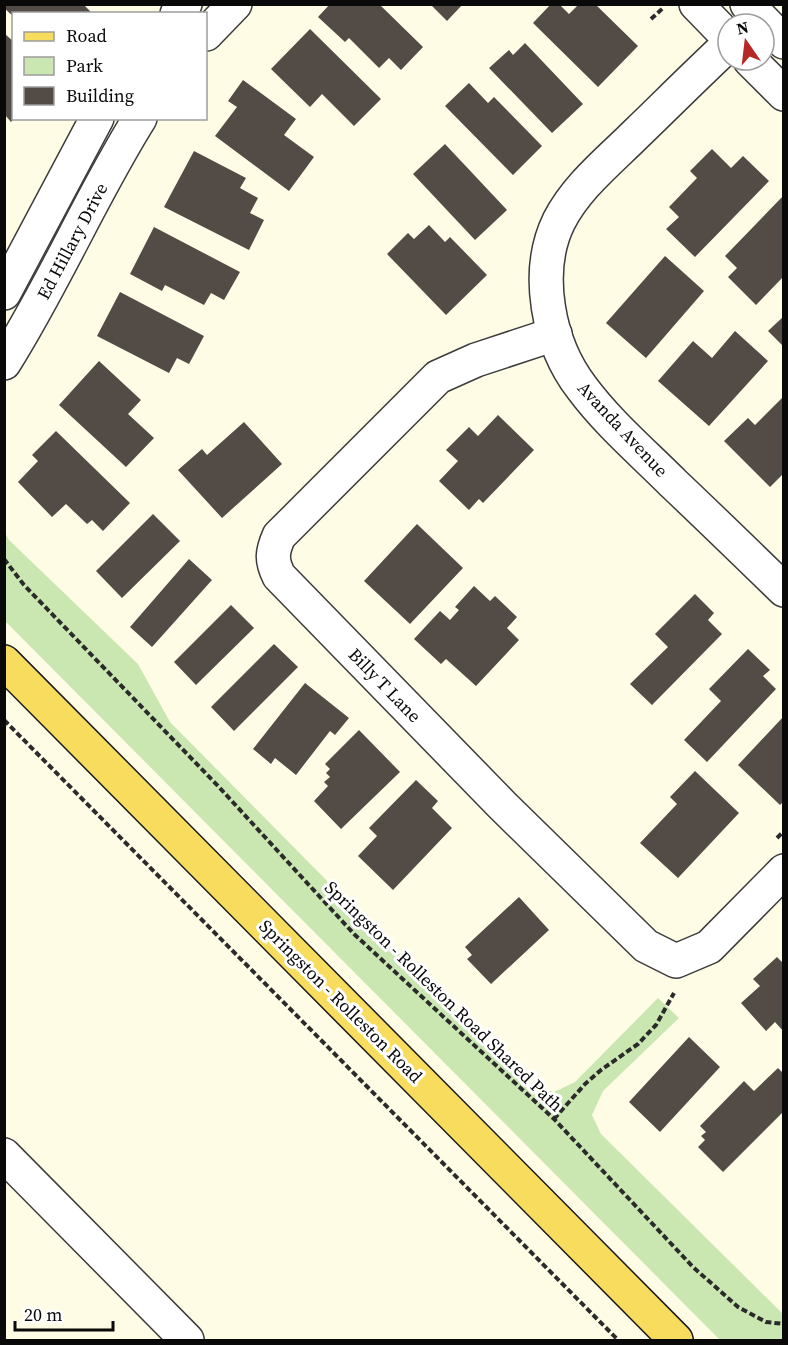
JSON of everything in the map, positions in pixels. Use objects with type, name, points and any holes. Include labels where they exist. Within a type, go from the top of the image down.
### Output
[{"type":"main road","name":"Springston - Rolleston Road","points":[[4,662],[676,1341]]},
{"type":"street","points":[[207,33],[235,4]]},
{"type":"street","points":[[696,4],[716,25]]},
{"type":"street","name":"Avanda Avenue","points":[[716,57],[576,195],[560,221],[549,248],[545,277],[548,306],[565,361],[580,387],[609,420],[783,590]]},
{"type":"street","points":[[762,72],[783,94]]},
{"type":"street","name":"Ed Hillary Drive","points":[[4,293],[96,120]]},
{"type":"street","name":"Ed Hillary Drive","points":[[4,363],[32,318],[100,186],[139,120]]},
{"type":"street","name":"Billy T Lane","points":[[555,334],[476,360],[438,377],[279,536],[273,550],[273,563],[279,576],[494,797],[646,946],[676,961],[709,947],[783,871]]},
{"type":"street","points":[[4,1155],[186,1341]]},
{"type":"path","points":[[651,19],[667,4]]},
{"type":"path","name":"Springston - Rolleston Road Shared Path","points":[[4,559],[24,585],[218,786],[354,934],[554,1119],[693,1267],[738,1307],[766,1322],[783,1324]]},
{"type":"path","points":[[4,720],[618,1341]]},
{"type":"green space","points":[[4,531],[9,540],[138,664],[170,722],[529,1085],[554,1092],[575,1082],[658,998],[679,1018],[603,1091],[592,1115],[601,1134],[783,1314],[783,1340],[720,1340],[5,621]]},
{"type":"building","points":[[330,4],[379,4],[423,47],[401,70],[389,58],[379,68],[349,38],[345,42],[318,17]]},
{"type":"building","points":[[430,4],[463,4],[447,21]]},
{"type":"building","points":[[551,4],[559,4],[569,14],[579,4],[595,4],[638,46],[598,87],[533,23]]},
{"type":"building","points":[[4,5],[84,5],[91,12],[12,12],[12,15],[4,8]]},
{"type":"building","points":[[310,29],[381,99],[354,126],[322,94],[310,107],[271,69]]},
{"type":"building","points":[[5,34],[12,40],[13,120],[11,122],[5,115]]},
{"type":"building","points":[[525,43],[583,104],[552,133],[489,68],[509,50],[513,55]]},
{"type":"building","points":[[243,80],[296,119],[284,135],[314,157],[289,191],[215,136],[237,107],[228,101]]},
{"type":"building","points":[[469,83],[488,103],[494,97],[542,146],[513,175],[445,106]]},
{"type":"building","points":[[445,144],[507,210],[475,240],[413,174]]},
{"type":"building","points":[[712,149],[731,168],[743,156],[769,181],[695,257],[666,229],[679,217],[669,207],[697,178],[690,171]]},
{"type":"building","points":[[194,151],[246,178],[240,188],[258,198],[250,213],[264,220],[249,250],[164,207]]},
{"type":"building","points":[[784,195],[784,276],[756,305],[728,277],[737,268],[725,256]]},
{"type":"building","points":[[429,225],[445,242],[450,237],[487,275],[446,315],[387,254],[408,233],[414,239]]},
{"type":"building","points":[[154,227],[240,272],[224,300],[211,293],[204,305],[165,285],[162,291],[130,274]]},
{"type":"building","points":[[665,256],[704,291],[646,358],[606,323]]},
{"type":"building","points":[[120,292],[204,336],[189,364],[177,358],[169,373],[97,336]]},
{"type":"building","points":[[784,316],[784,347],[768,331]]},
{"type":"building","points":[[735,331],[768,361],[709,426],[658,381],[693,341],[712,358]]},
{"type":"building","points":[[99,361],[141,400],[128,414],[154,438],[126,467],[59,405]]},
{"type":"building","points":[[784,396],[784,473],[770,487],[724,441],[748,418],[755,425]]},
{"type":"building","points":[[498,415],[534,450],[483,503],[479,499],[469,510],[439,481],[458,461],[446,450],[469,427],[478,436]]},
{"type":"building","points":[[244,422],[282,464],[222,518],[178,470],[202,449],[207,455]]},
{"type":"building","points":[[56,431],[130,503],[103,531],[92,520],[87,524],[66,504],[52,517],[18,482],[38,461],[32,455]]},
{"type":"building","points":[[153,514],[180,541],[122,598],[96,571]]},
{"type":"building","points":[[417,524],[463,568],[410,624],[364,581]]},
{"type":"building","points":[[189,559],[212,580],[152,647],[130,627]]},
{"type":"building","points":[[474,586],[490,601],[495,596],[517,617],[507,628],[519,640],[476,686],[446,659],[441,664],[414,639],[440,611],[450,620],[459,610],[455,607]]},
{"type":"building","points":[[695,594],[714,613],[708,620],[722,634],[652,705],[630,684],[668,647],[655,634]]},
{"type":"building","points":[[231,605],[254,628],[196,685],[174,662]]},
{"type":"building","points":[[274,644],[298,667],[234,731],[211,707]]},
{"type":"building","points":[[748,649],[770,670],[763,676],[776,689],[707,762],[684,740],[721,701],[709,689]]},
{"type":"building","points":[[305,683],[349,718],[335,735],[330,731],[296,775],[275,758],[271,764],[253,749]]},
{"type":"building","points":[[784,716],[784,801],[780,805],[738,765]]},
{"type":"building","points":[[359,730],[400,772],[341,829],[314,801],[328,786],[324,782],[330,777],[326,773],[330,769],[325,764]]},
{"type":"building","points":[[695,771],[739,813],[678,878],[640,843],[677,804],[670,797]]},
{"type":"building","points":[[416,780],[438,801],[432,808],[452,828],[393,890],[358,856],[377,836],[369,828]]},
{"type":"building","points":[[519,897],[549,930],[491,984],[467,959],[472,955],[465,947]]},
{"type":"building","points":[[777,957],[784,964],[784,1032],[775,1022],[766,1031],[741,1003],[760,986],[753,979]]},
{"type":"building","points":[[689,1037],[720,1067],[660,1132],[629,1102]]},
{"type":"building","points":[[778,1068],[784,1074],[784,1111],[723,1172],[698,1147],[705,1140],[701,1136],[706,1132],[700,1126],[744,1081],[754,1091]]}]
